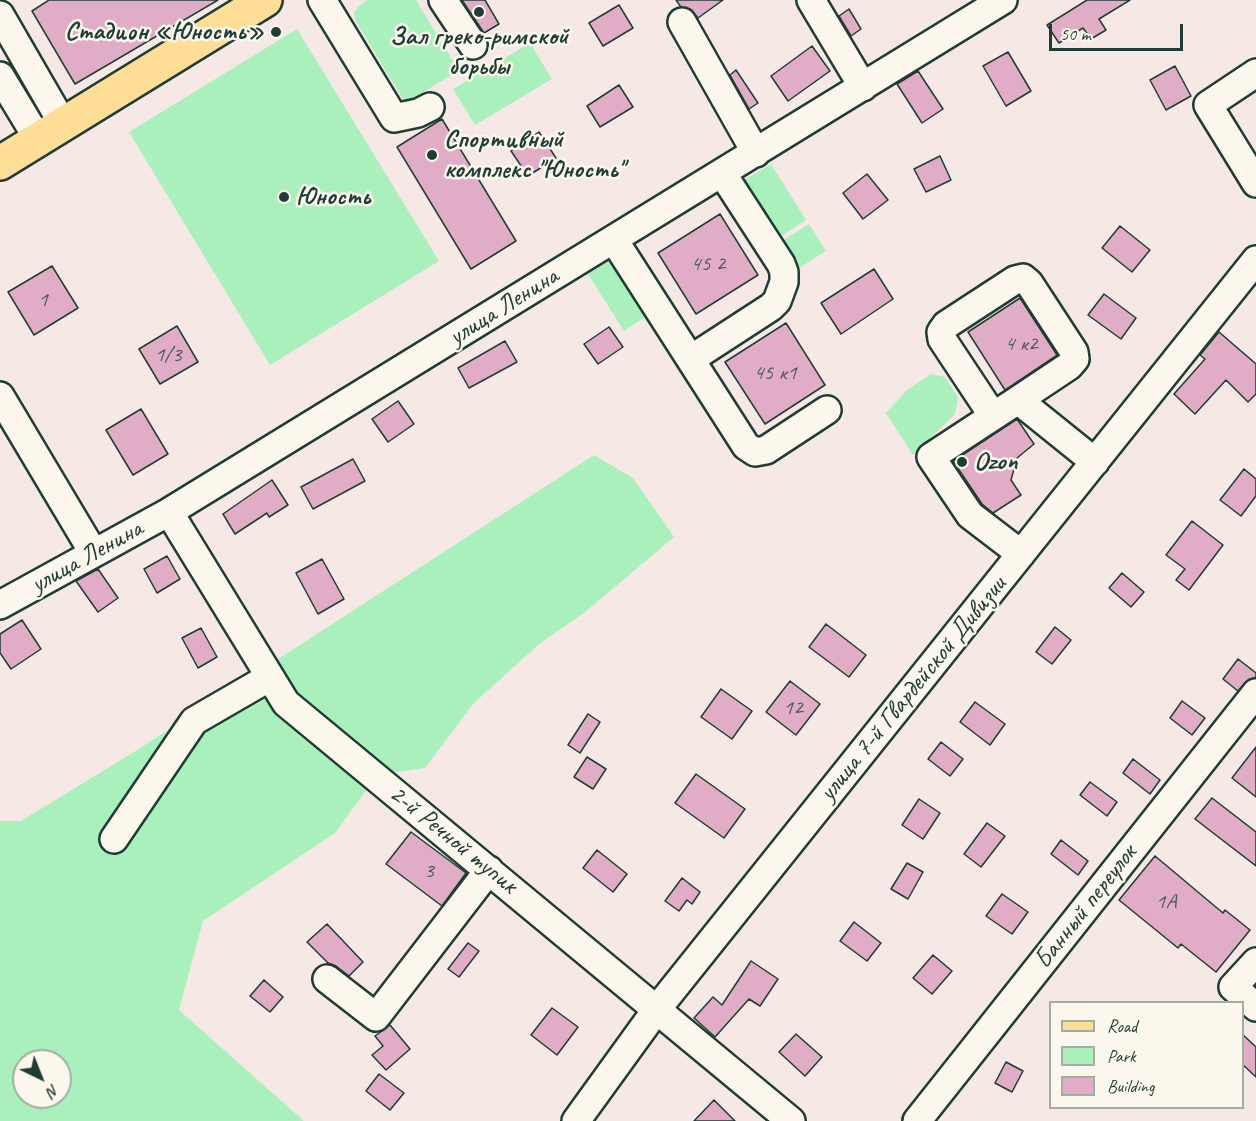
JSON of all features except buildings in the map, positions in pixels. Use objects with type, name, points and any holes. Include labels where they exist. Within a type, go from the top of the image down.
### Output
[{"type":"main road","points":[[0,163],[265,0]]},
{"type":"street","points":[[322,0],[394,118],[418,113],[430,107]]},
{"type":"street","points":[[443,0],[473,45]]},
{"type":"street","points":[[811,0],[862,87]]},
{"type":"street","name":"улица Ленина","points":[[0,605],[169,512],[1003,0]]},
{"type":"street","points":[[0,15],[9,52],[50,132]]},
{"type":"street","points":[[682,22],[756,153]]},
{"type":"street","points":[[1256,73],[1208,105],[1256,183]]},
{"type":"street","points":[[0,76],[8,106],[50,132]]},
{"type":"street","points":[[691,359],[771,307],[777,302],[784,282],[781,264],[722,173]]},
{"type":"street","points":[[614,240],[746,446],[755,452],[766,450],[827,410]]},
{"type":"street","name":"улица 7-й Гвардейской Дивизии","points":[[576,1121],[657,1008],[1256,260]]},
{"type":"street","points":[[993,416],[942,339],[941,332],[956,319],[1015,280],[1023,278],[1029,283],[1074,352],[1075,359],[1069,366],[932,457],[970,515],[1021,554]]},
{"type":"street","points":[[0,396],[93,552]]},
{"type":"street","points":[[1018,400],[1095,462]]},
{"type":"street","name":"2-й Речной тупик","points":[[169,512],[286,703],[791,1121]]},
{"type":"street","points":[[114,839],[195,721],[270,677]]},
{"type":"street","name":"Банный переулок","points":[[917,1121],[1256,693]]},
{"type":"street","points":[[327,979],[376,1017],[489,870]]},
{"type":"street","points":[[1256,962],[1233,987],[1256,1007]]},
{"type":"green space","points":[[368,0],[416,0],[456,70],[408,101],[401,96],[355,20],[354,13]]},
{"type":"green space","name":"Юность","points":[[297,29],[439,261],[270,365],[129,132]]},
{"type":"green space","points":[[530,43],[552,79],[475,125],[453,89]]},
{"type":"green space","points":[[771,164],[806,220],[780,237],[744,180]]},
{"type":"green space","points":[[809,224],[826,251],[799,268],[782,241]]},
{"type":"green space","points":[[615,257],[650,314],[624,331],[588,274]]},
{"type":"green space","points":[[931,374],[945,377],[958,397],[955,414],[913,455],[886,413],[907,390]]},
{"type":"green space","points":[[594,455],[633,478],[674,537],[584,613],[539,644],[474,703],[425,768],[377,775],[335,833],[203,921],[179,1010],[304,1121],[0,1121],[0,821],[21,821],[134,752]]},
{"type":"place","name":"Зал греко-римской борьбы","points":[[479,12]]},
{"type":"place","name":"Стадион «Юность»","points":[[276,32]]},
{"type":"place","name":"Спортивный комплекс \"Юность\"","points":[[432,155]]},
{"type":"place","name":"Юность","points":[[284,197]]},
{"type":"place","name":"Ozon","points":[[962,462]]}]
